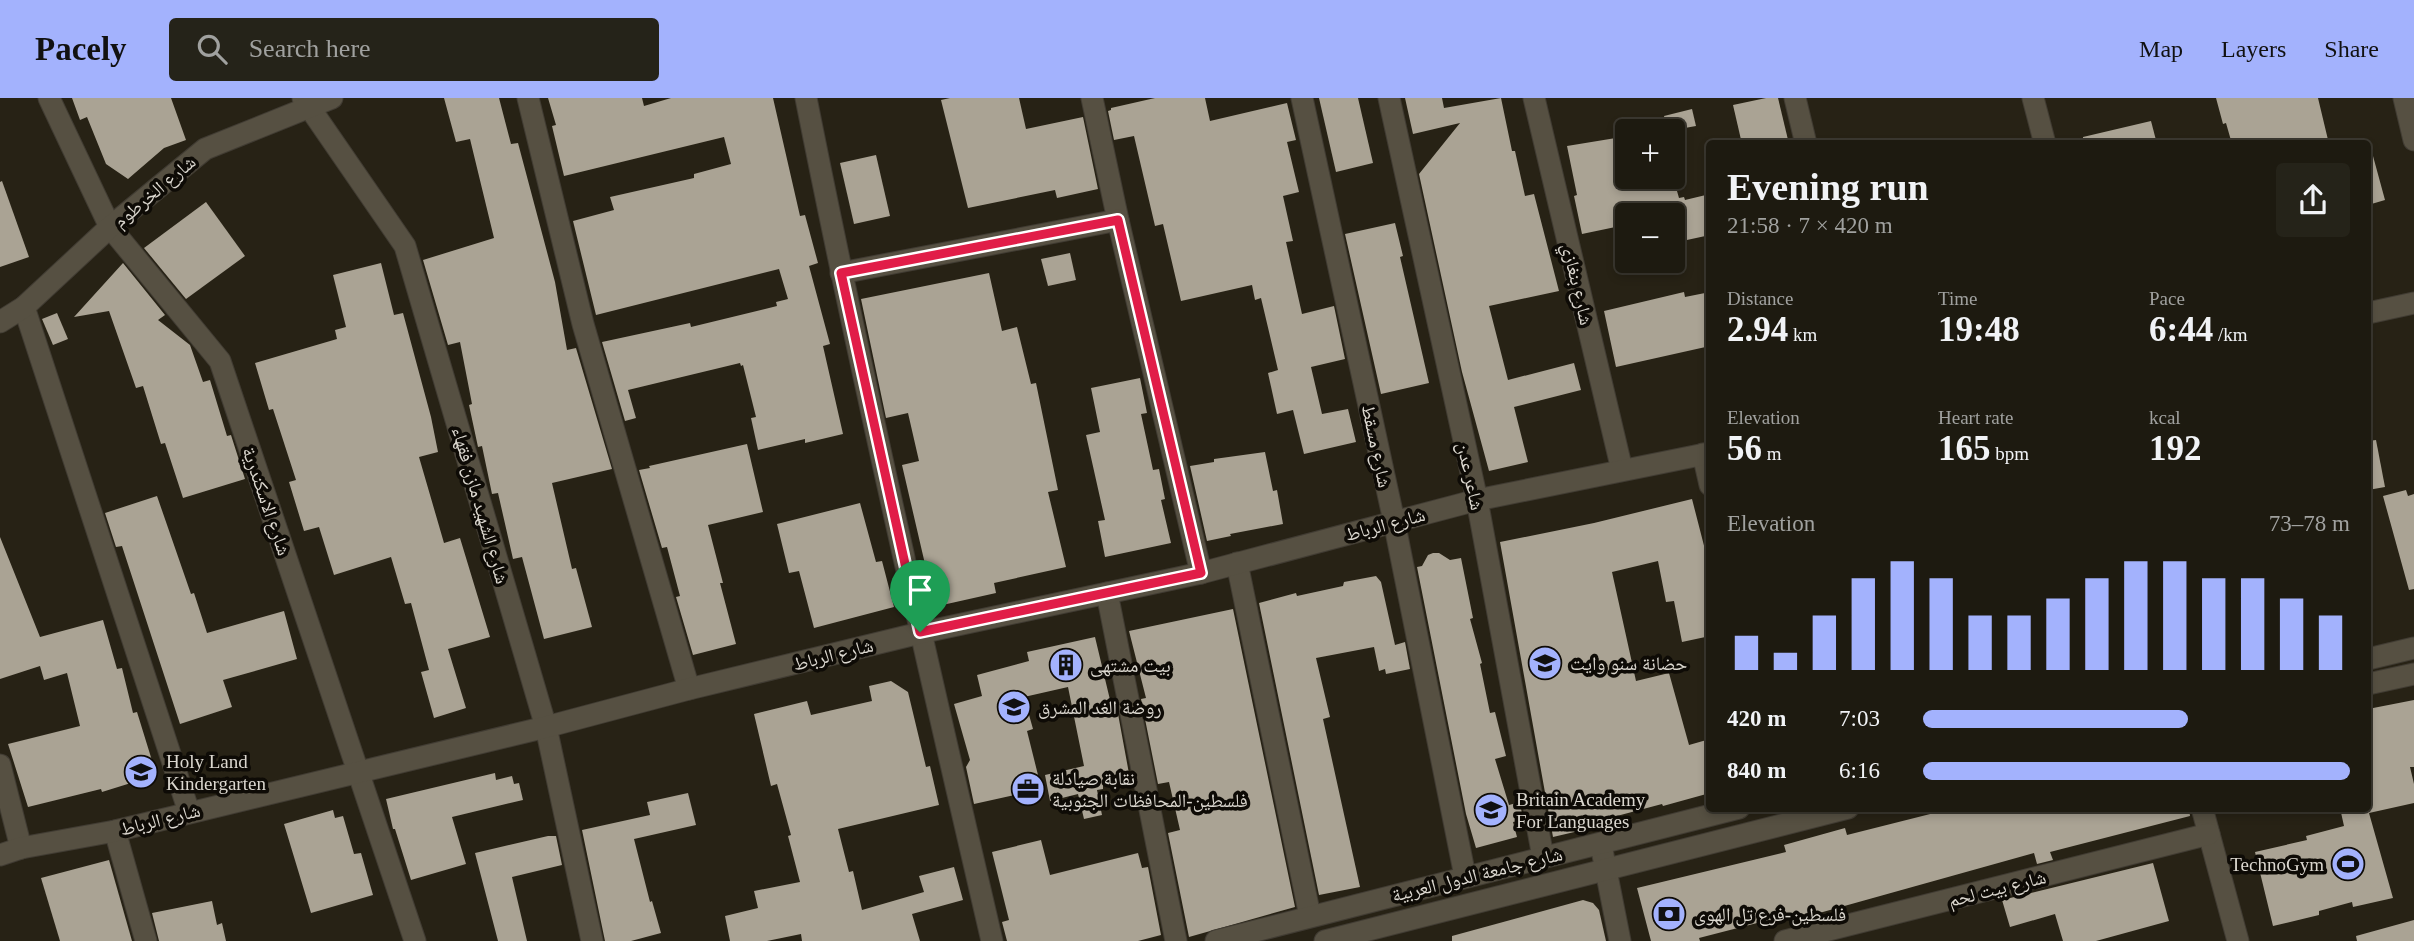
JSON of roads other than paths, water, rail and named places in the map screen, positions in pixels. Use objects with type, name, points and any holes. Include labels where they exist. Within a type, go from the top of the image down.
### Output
[{"type":"street","name":"شارع الاسكندرية","points":[[49,98],[110,228],[220,361],[415,941]]},
{"type":"street","name":"شارع الخرطوم","points":[[0,322],[24,307],[110,228],[205,149],[305,102],[332,98]]},
{"type":"street","points":[[528,98],[583,324],[689,689]]},
{"type":"street","points":[[806,98],[841,273],[920,632],[992,941]]},
{"type":"street","points":[[1092,98],[1201,573]]},
{"type":"street","name":"شارع مسقط","points":[[1302,98],[1394,521],[1465,876]]},
{"type":"street","name":"شاعر عدن","points":[[1389,98],[1477,500],[1543,857]]},
{"type":"street","name":"شارع بنغازي","points":[[1534,98],[1622,470]]},
{"type":"street","points":[[1794,98],[1805,140]]},
{"type":"street","points":[[2033,98],[2044,140]]},
{"type":"street","points":[[2403,98],[2414,140]]},
{"type":"street","name":"شارع الشهيد مازن فقهاء","points":[[305,102],[405,246],[546,727],[592,941]]},
{"type":"street","points":[[841,273],[1118,220]]},
{"type":"street","points":[[2371,312],[2414,303]]},
{"type":"street","points":[[24,307],[189,812]]},
{"type":"street","name":"شارع الرباط","points":[[0,855],[21,848],[115,831],[546,727],[920,632],[1201,573],[1477,500],[1706,453]]},
{"type":"street","points":[[1237,563],[1310,916]]},
{"type":"street","points":[[1107,593],[1176,941]]},
{"type":"street","points":[[2371,658],[2414,648]]},
{"type":"street","points":[[2371,683],[2414,674]]},
{"type":"street","points":[[0,765],[21,848]]},
{"type":"street","name":"شارع جامعة الدول العربية","points":[[1216,941],[1725,812]]},
{"type":"street","name":"شارع جامعة الدول العربية","points":[[1325,941],[1833,812]]},
{"type":"street","points":[[2203,812],[2238,941]]},
{"type":"street","points":[[115,831],[146,941]]},
{"type":"street","name":"شارع بيت لحم","points":[[1785,941],[2208,834]]},
{"type":"street","points":[[1601,845],[1620,941]]},
{"type":"place","name":"حضانة سنو وايت","points":[[1545,663]]},
{"type":"place","name":"بيت مشتهى","points":[[1066,665]]},
{"type":"place","name":"روضة الغد المشرق","points":[[1014,707]]},
{"type":"place","name":"Holy Land Kindergarten","points":[[141,772]]},
{"type":"place","name":"نقابة صيادلة فلسطين-المحافظات الجنوبية","points":[[1028,789]]},
{"type":"place","name":"Britain Academy For Languages","points":[[1491,810]]},
{"type":"place","name":"TechnoGym","points":[[2348,864]]},
{"type":"place","name":"فلسطين-فرع تل الهوى","points":[[1669,914]]}]
